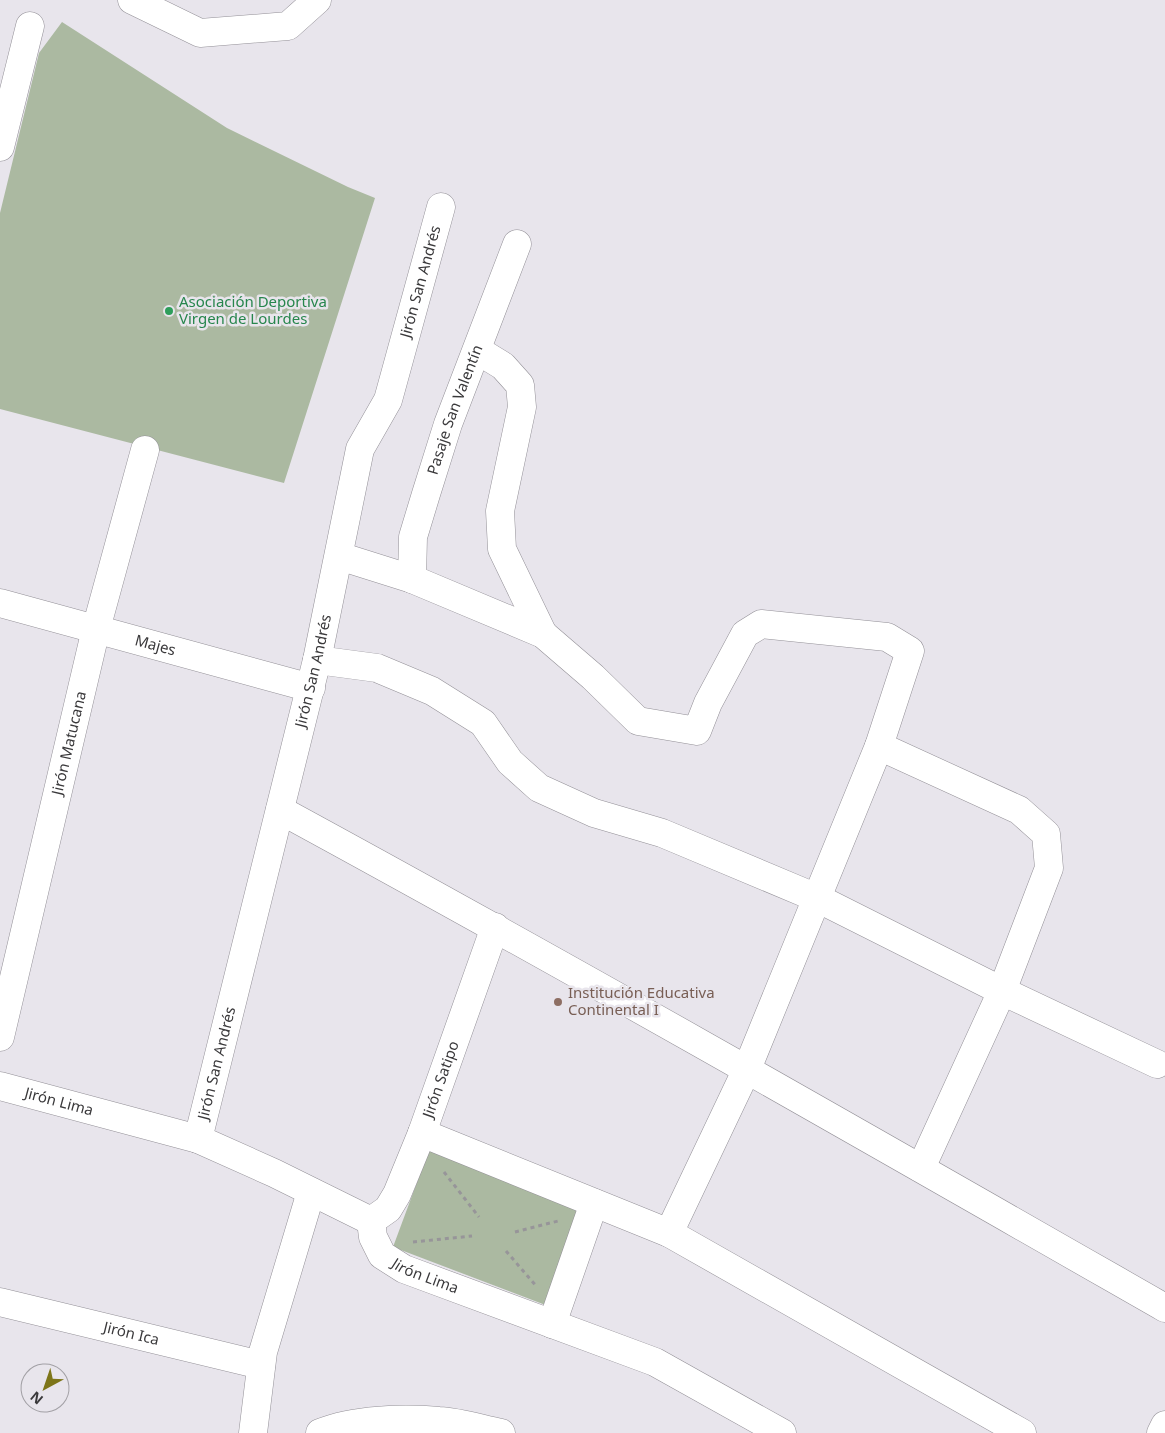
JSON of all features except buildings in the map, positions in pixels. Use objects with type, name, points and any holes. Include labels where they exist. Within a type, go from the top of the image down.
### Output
[{"type":"street","points":[[132,0],[200,33],[288,26],[317,0]]},
{"type":"street","points":[[0,147],[30,26]]},
{"type":"street","name":"Jirón San Andrés","points":[[198,1139],[311,688],[360,449],[388,400],[441,207]]},
{"type":"street","name":"Pasaje San Valentín","points":[[412,579],[413,537],[448,424],[517,244]]},
{"type":"street","points":[[477,350],[503,366],[520,386],[522,408],[500,511],[502,549],[543,634]]},
{"type":"street","name":"Jirón Matucana","points":[[0,1037],[96,629],[145,450]]},
{"type":"street","points":[[338,556],[412,579],[543,634],[593,677],[638,721],[697,731],[708,703],[745,634],[761,624],[887,637],[910,651],[878,746],[747,1069],[669,1232]]},
{"type":"street","name":"Majes","points":[[0,603],[311,688]]},
{"type":"street","points":[[317,660],[377,668],[432,691],[482,723],[510,762],[539,788],[594,813],[662,832],[816,898],[1002,991],[1157,1064]]},
{"type":"street","points":[[878,746],[1019,810],[1046,834],[1049,868],[1002,991],[921,1168]]},
{"type":"street","points":[[280,810],[495,927],[1165,1308]]},
{"type":"street","name":"Jirón Satipo","points":[[371,1221],[388,1209],[397,1194],[422,1133],[495,927]]},
{"type":"street","name":"Jirón Lima","points":[[0,1086],[198,1139],[274,1173],[371,1221],[373,1237],[382,1255],[404,1269],[655,1362],[782,1433]]},
{"type":"street","points":[[422,1133],[669,1232],[1022,1433]]},
{"type":"street","points":[[253,1433],[263,1352],[311,1192]]},
{"type":"street","points":[[552,1324],[594,1203]]},
{"type":"street","name":"Jirón Ica","points":[[0,1302],[261,1366]]},
{"type":"street","points":[[320,1433],[334,1427],[395,1420],[440,1421],[500,1433]]},
{"type":"street","points":[[1161,1433],[1165,1425]]},
{"type":"path","points":[[444,1172],[479,1217]]},
{"type":"path","points":[[516,1232],[567,1219]]},
{"type":"path","points":[[409,1242],[472,1236]]},
{"type":"path","points":[[506,1251],[538,1288]]},
{"type":"green space","name":"Asociación Deportiva Virgen de Lourdes","points":[[62,22],[227,128],[348,187],[375,198],[284,483],[0,409],[0,213],[39,53]]},
{"type":"green space","points":[[429,1150],[592,1212],[556,1309],[393,1247]]},
{"type":"place","name":"Asociación Deportiva Virgen de Lourdes","points":[[169,311]]},
{"type":"place","name":"Institución Educativa Continental I","points":[[558,1002]]}]
